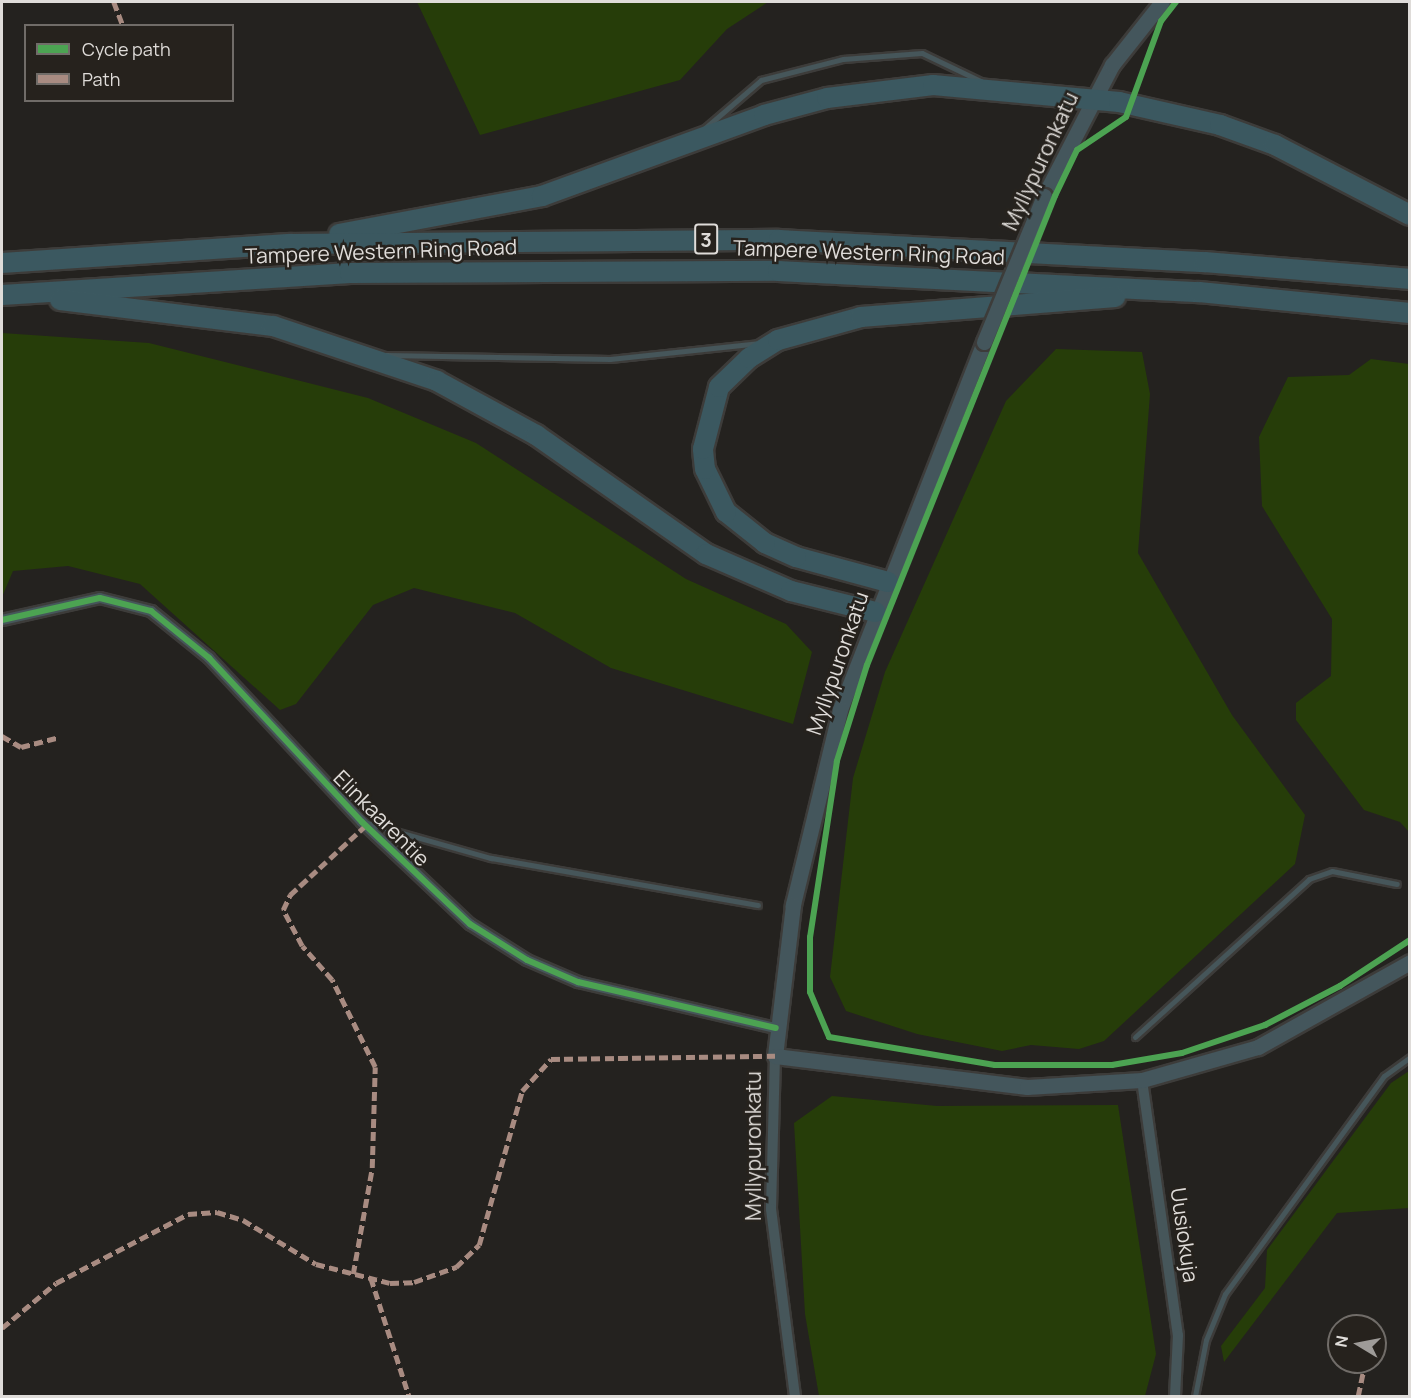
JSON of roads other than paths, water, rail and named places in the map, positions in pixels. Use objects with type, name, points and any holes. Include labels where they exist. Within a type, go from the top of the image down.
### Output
[{"type":"highway","points":[[289,244],[542,196],[690,142],[827,98],[933,85],[992,86],[1092,99],[1252,136],[1410,215]]},
{"type":"highway","name":"Tampere Western Ring Road","points":[[2,263],[289,244],[779,240],[1170,260],[1410,279]]},
{"type":"highway","name":"Tampere Western Ring Road","points":[[4,295],[350,273],[572,269],[872,275],[1199,292],[1410,313]]},
{"type":"highway","points":[[888,582],[765,543],[726,512],[713,492],[703,448],[710,407],[724,382],[778,340],[906,310],[1199,292]]},
{"type":"highway","points":[[4,295],[262,324],[367,354],[437,381],[536,435],[706,554],[791,591],[875,612]]},
{"type":"street","name":"Myllypuronkatu","points":[[795,1396],[771,1209],[776,1028],[792,905],[820,779],[875,612],[1044,196],[1092,99],[1162,2]]},
{"type":"street","name":"Elinkaarentie","points":[[2,620],[100,598],[152,611],[210,658],[362,822],[470,924],[527,960],[578,982],[776,1028]]},
{"type":"street","points":[[775,1056],[1027,1087],[1142,1080],[1268,1043],[1410,962]]},
{"type":"street","name":"Uusiokuja","points":[[1142,1080],[1178,1335],[1174,1396]]},
{"type":"lane","points":[[690,142],[761,80],[843,59],[922,52],[992,86]]},
{"type":"lane","points":[[367,354],[610,359],[778,340]]},
{"type":"lane","points":[[362,822],[491,858],[758,905]]},
{"type":"lane","points":[[1135,1036],[1310,879],[1332,871],[1397,884]]},
{"type":"lane","points":[[1195,1396],[1206,1340],[1225,1294],[1384,1076],[1410,1057]]}]
